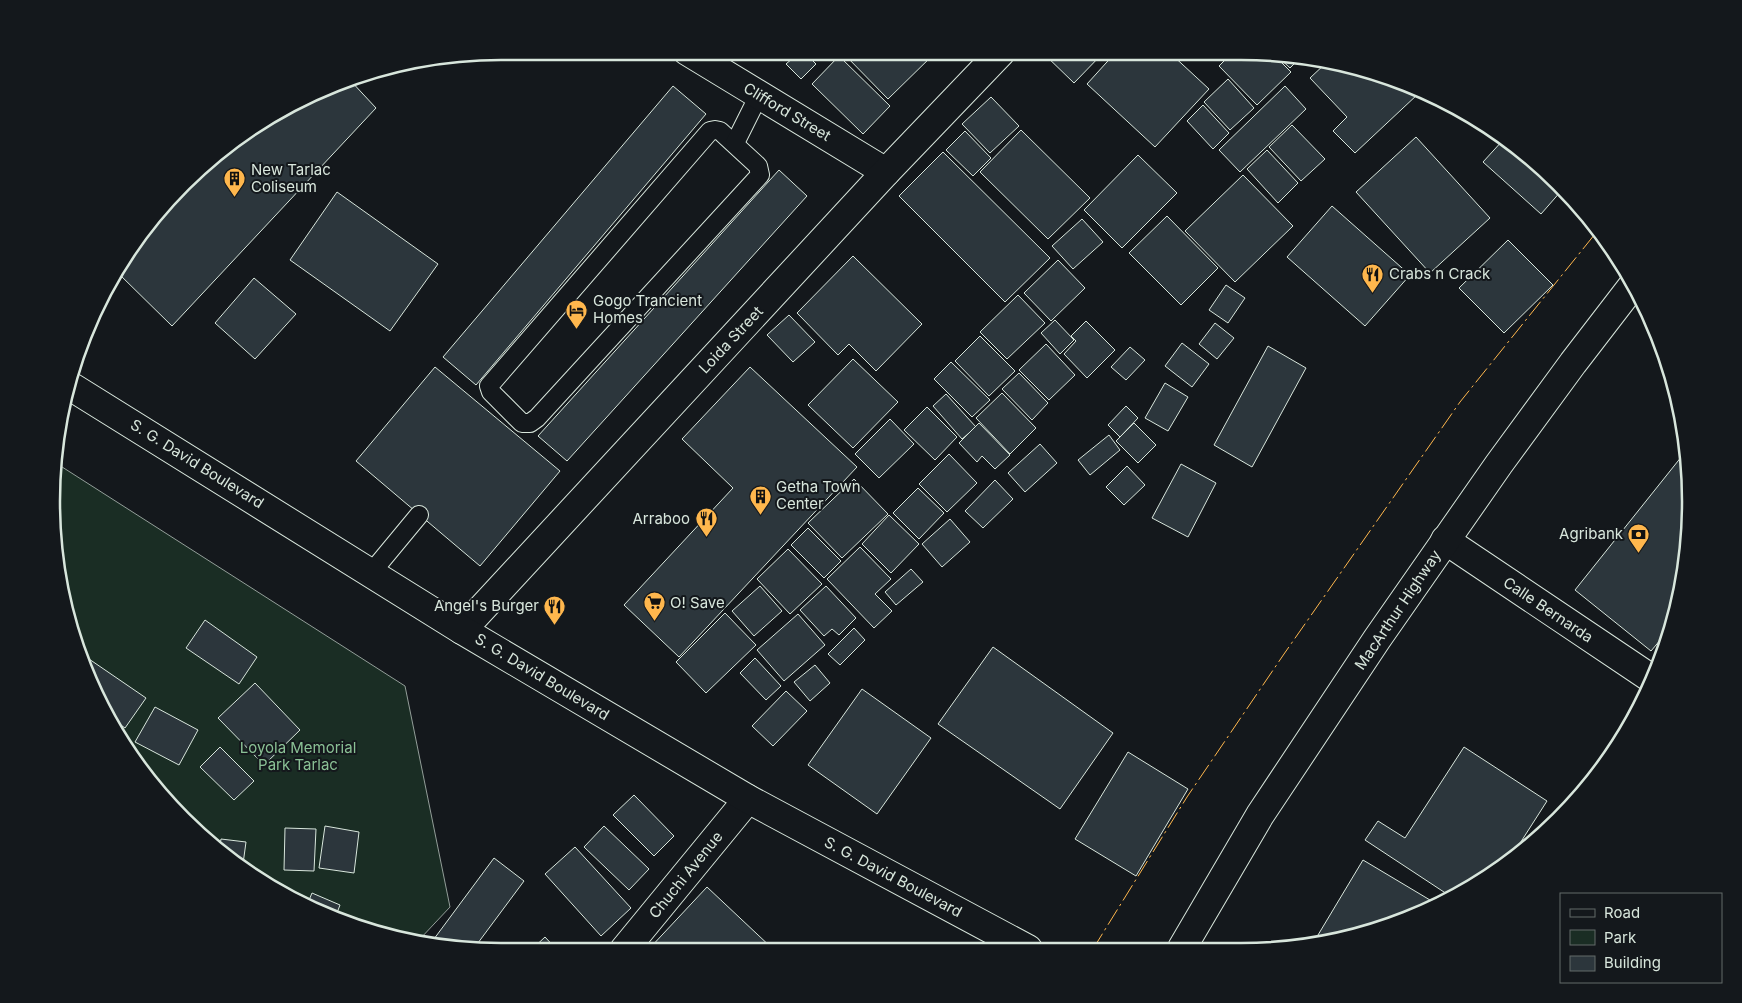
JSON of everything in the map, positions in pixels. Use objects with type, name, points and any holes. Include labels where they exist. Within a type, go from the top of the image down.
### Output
[{"type":"main road","name":"Clifford Street","points":[[700,60],[886,172]]},
{"type":"main road","name":"Loida Street","points":[[462,630],[886,172],[993,60]]},
{"type":"main road","name":"MacArthur Highway","points":[[1185,943],[1260,815],[1445,540],[1573,363],[1629,292]]},
{"type":"main road","name":"S. G. David Boulevard","points":[[75,389],[462,630],[748,799],[1017,943]]},
{"type":"main road","name":"Calle Bernarda","points":[[1445,540],[1646,675]]},
{"type":"main road","name":"Chuchi Avenue","points":[[630,943],[748,799]]},
{"type":"lane","points":[[735,143],[758,95]]},
{"type":"lane","points":[[710,131],[720,131],[735,143],[758,166],[760,174],[537,418],[530,423],[522,423],[503,414],[489,386],[710,131]]},
{"type":"lane","points":[[371,573],[419,515]]},
{"type":"green space","name":"Loyola Memorial Park Tarlac","points":[[62,467],[405,686],[450,907],[423,936],[360,920],[306,897],[256,869],[210,833],[170,793],[134,747],[119,722],[83,643],[68,588],[64,559],[60,502]]},
{"type":"building","points":[[791,60],[812,60],[816,64],[801,79],[786,64]]},
{"type":"building","points":[[835,60],[843,60],[890,106],[863,134],[812,84]]},
{"type":"building","points":[[850,60],[928,60],[888,99]]},
{"type":"building","points":[[1050,60],[1096,60],[1074,83]]},
{"type":"building","points":[[1109,60],[1178,60],[1209,89],[1155,147],[1087,84]]},
{"type":"building","points":[[1225,60],[1269,61],[1281,62],[1291,72],[1257,105],[1219,66]]},
{"type":"building","points":[[1284,63],[1294,64],[1290,68]]},
{"type":"building","points":[[1321,67],[1327,68],[1382,83],[1415,97],[1355,153],[1333,131],[1347,117],[1310,78]]},
{"type":"building","points":[[1228,79],[1254,108],[1230,130],[1204,102]]},
{"type":"building","name":"New Tarlac Coliseum","points":[[355,85],[376,108],[172,326],[122,277],[151,233],[189,189],[256,134],[306,106]]},
{"type":"building","points":[[673,86],[706,114],[476,385],[443,357]]},
{"type":"building","points":[[1285,86],[1306,109],[1240,172],[1219,150]]},
{"type":"building","points":[[991,97],[1019,126],[990,153],[962,124]]},
{"type":"building","points":[[1203,105],[1229,133],[1213,149],[1187,121]]},
{"type":"building","points":[[1292,125],[1325,159],[1301,181],[1269,147]]},
{"type":"building","points":[[1021,130],[1090,198],[1048,239],[980,172]]},
{"type":"building","points":[[965,131],[991,158],[973,176],[946,150]]},
{"type":"building","points":[[1416,137],[1490,218],[1430,273],[1356,192]]},
{"type":"building","points":[[1499,144],[1532,170],[1558,195],[1541,214],[1483,162]]},
{"type":"building","points":[[1267,150],[1298,183],[1278,203],[1247,169]]},
{"type":"building","points":[[943,152],[1050,258],[1005,302],[899,196]]},
{"type":"building","points":[[1138,155],[1177,193],[1122,248],[1084,210]]},
{"type":"building","points":[[779,170],[807,196],[567,461],[538,436]]},
{"type":"building","points":[[1243,175],[1293,226],[1235,282],[1185,231]]},
{"type":"building","points":[[337,192],[438,264],[390,331],[290,260]]},
{"type":"building","points":[[1332,206],[1410,275],[1365,326],[1287,257]]},
{"type":"building","points":[[1167,216],[1218,268],[1181,305],[1129,253]]},
{"type":"building","points":[[1082,219],[1103,242],[1073,269],[1052,246]]},
{"type":"building","points":[[1508,240],[1553,285],[1504,333],[1459,288]]},
{"type":"building","points":[[853,256],[922,324],[876,371],[849,344],[838,355],[797,313]]},
{"type":"building","points":[[1058,260],[1085,288],[1051,321],[1024,293]]},
{"type":"building","points":[[254,278],[296,314],[255,359],[215,323]]},
{"type":"building","points":[[1226,285],[1245,298],[1228,323],[1209,310]]},
{"type":"building","points":[[1018,295],[1045,323],[1007,359],[980,332]]},
{"type":"building","points":[[789,315],[815,342],[793,362],[767,335]]},
{"type":"building","points":[[1055,320],[1074,340],[1060,354],[1041,333]]},
{"type":"building","points":[[1086,321],[1115,350],[1087,378],[1064,354],[1076,341],[1071,336]]},
{"type":"building","points":[[1215,323],[1234,338],[1217,359],[1199,344]]},
{"type":"building","points":[[980,336],[1015,371],[989,396],[955,361]]},
{"type":"building","points":[[1182,343],[1209,364],[1192,387],[1165,366]]},
{"type":"building","points":[[1046,344],[1075,375],[1049,400],[1019,370]]},
{"type":"building","points":[[1268,346],[1306,368],[1252,467],[1214,445]]},
{"type":"building","points":[[1130,347],[1145,360],[1126,380],[1111,367]]},
{"type":"building","points":[[853,359],[898,402],[853,448],[808,405]]},
{"type":"building","points":[[951,362],[990,400],[972,417],[934,379]]},
{"type":"building","points":[[435,367],[560,471],[480,566],[356,461]]},
{"type":"building","name":"Getha Town Center","points":[[750,367],[857,467],[679,657],[624,605],[733,488],[682,439]]},
{"type":"building","points":[[1019,373],[1048,403],[1032,420],[1002,389]]},
{"type":"building","points":[[1165,383],[1188,397],[1168,431],[1145,418]]},
{"type":"building","points":[[1002,393],[1036,428],[1010,454],[976,418]]},
{"type":"building","points":[[946,394],[976,427],[962,439],[933,406]]},
{"type":"building","points":[[1126,406],[1138,418],[1120,437],[1108,425]]},
{"type":"building","points":[[927,407],[957,437],[935,460],[904,430]]},
{"type":"building","points":[[890,419],[914,444],[879,478],[855,454]]},
{"type":"building","points":[[979,423],[1010,455],[995,469],[982,456],[977,462],[959,443]]},
{"type":"building","points":[[1134,423],[1156,445],[1138,463],[1116,441]]},
{"type":"building","points":[[1109,435],[1120,450],[1090,475],[1078,460]]},
{"type":"building","points":[[1040,444],[1057,463],[1025,492],[1008,473]]},
{"type":"building","points":[[949,454],[977,483],[947,512],[919,484]]},
{"type":"building","points":[[1680,459],[1682,502],[1678,559],[1674,588],[1660,641],[1651,651],[1575,590]]},
{"type":"building","points":[[1181,464],[1216,483],[1188,537],[1152,518]]},
{"type":"building","points":[[1127,466],[1145,485],[1124,505],[1106,487]]},
{"type":"building","points":[[854,479],[888,514],[842,558],[808,523]]},
{"type":"building","points":[[995,480],[1013,499],[983,528],[965,511]]},
{"type":"building","points":[[918,488],[944,513],[919,539],[893,513]]},
{"type":"building","points":[[889,515],[919,544],[891,573],[862,544]]},
{"type":"building","points":[[950,519],[970,542],[942,567],[922,544]]},
{"type":"building","points":[[808,528],[841,561],[824,578],[791,545]]},
{"type":"building","points":[[860,547],[891,579],[875,594],[892,611],[874,628],[827,579]]},
{"type":"building","points":[[788,549],[822,584],[790,614],[757,579]]},
{"type":"building","points":[[911,569],[923,582],[896,605],[885,592]]},
{"type":"building","points":[[760,586],[782,611],[754,636],[732,611]]},
{"type":"building","points":[[826,586],[856,618],[839,635],[832,629],[824,636],[800,610]]},
{"type":"building","points":[[725,613],[756,645],[706,693],[676,662]]},
{"type":"building","points":[[798,614],[825,645],[784,681],[757,650]]},
{"type":"building","points":[[205,620],[257,657],[239,684],[186,648]]},
{"type":"building","points":[[854,628],[865,640],[840,665],[828,654]]},
{"type":"building","points":[[993,647],[1113,733],[1060,809],[938,724]]},
{"type":"building","points":[[755,658],[781,686],[766,700],[740,673]]},
{"type":"building","points":[[90,659],[146,698],[125,728],[121,725],[106,697]]},
{"type":"building","points":[[815,665],[830,683],[810,701],[794,682]]},
{"type":"building","points":[[255,683],[300,730],[264,765],[218,718]]},
{"type":"building","points":[[862,689],[931,738],[877,814],[808,765]]},
{"type":"building","points":[[786,691],[807,711],[773,746],[752,726]]},
{"type":"building","points":[[155,707],[198,730],[179,765],[135,742]]},
{"type":"building","points":[[220,747],[254,781],[234,800],[200,767]]},
{"type":"building","points":[[1464,747],[1547,801],[1520,843],[1486,869],[1445,892],[1365,840],[1378,821],[1405,838]]},
{"type":"building","points":[[1128,752],[1188,789],[1136,876],[1075,839]]},
{"type":"building","points":[[634,795],[674,836],[654,856],[613,815]]},
{"type":"building","points":[[325,826],[359,832],[354,873],[319,868]]},
{"type":"building","points":[[604,826],[649,869],[629,890],[584,847]]},
{"type":"building","points":[[285,828],[316,829],[314,871],[284,870]]},
{"type":"building","points":[[221,839],[246,842],[244,860],[233,852],[221,842]]},
{"type":"building","points":[[575,847],[631,908],[601,936],[545,874]]},
{"type":"building","points":[[494,858],[524,881],[479,942],[435,938]]},
{"type":"building","points":[[1363,860],[1430,900],[1382,920],[1317,936]]},
{"type":"building","points":[[707,887],[767,943],[655,943]]},
{"type":"building","points":[[312,893],[340,905],[338,911],[310,899]]},
{"type":"building","points":[[545,937],[551,943],[539,943]]},
{"type":"power","points":[[1097,943],[1187,797],[1284,654],[1460,402],[1593,236]]},
{"type":"place","name":"New Tarlac Coliseum","points":[[235,198]]},
{"type":"place","name":"Crabs n Crack","points":[[1373,293]]},
{"type":"place","name":"Gogo Trancient Homes","points":[[577,329]]},
{"type":"place","name":"Getha Town Center","points":[[760,515]]},
{"type":"place","name":"Arraboo","points":[[706,538]]},
{"type":"place","name":"Agribank","points":[[1639,553]]},
{"type":"place","name":"O! Save","points":[[654,622]]},
{"type":"place","name":"Angel's Burger","points":[[555,625]]}]
